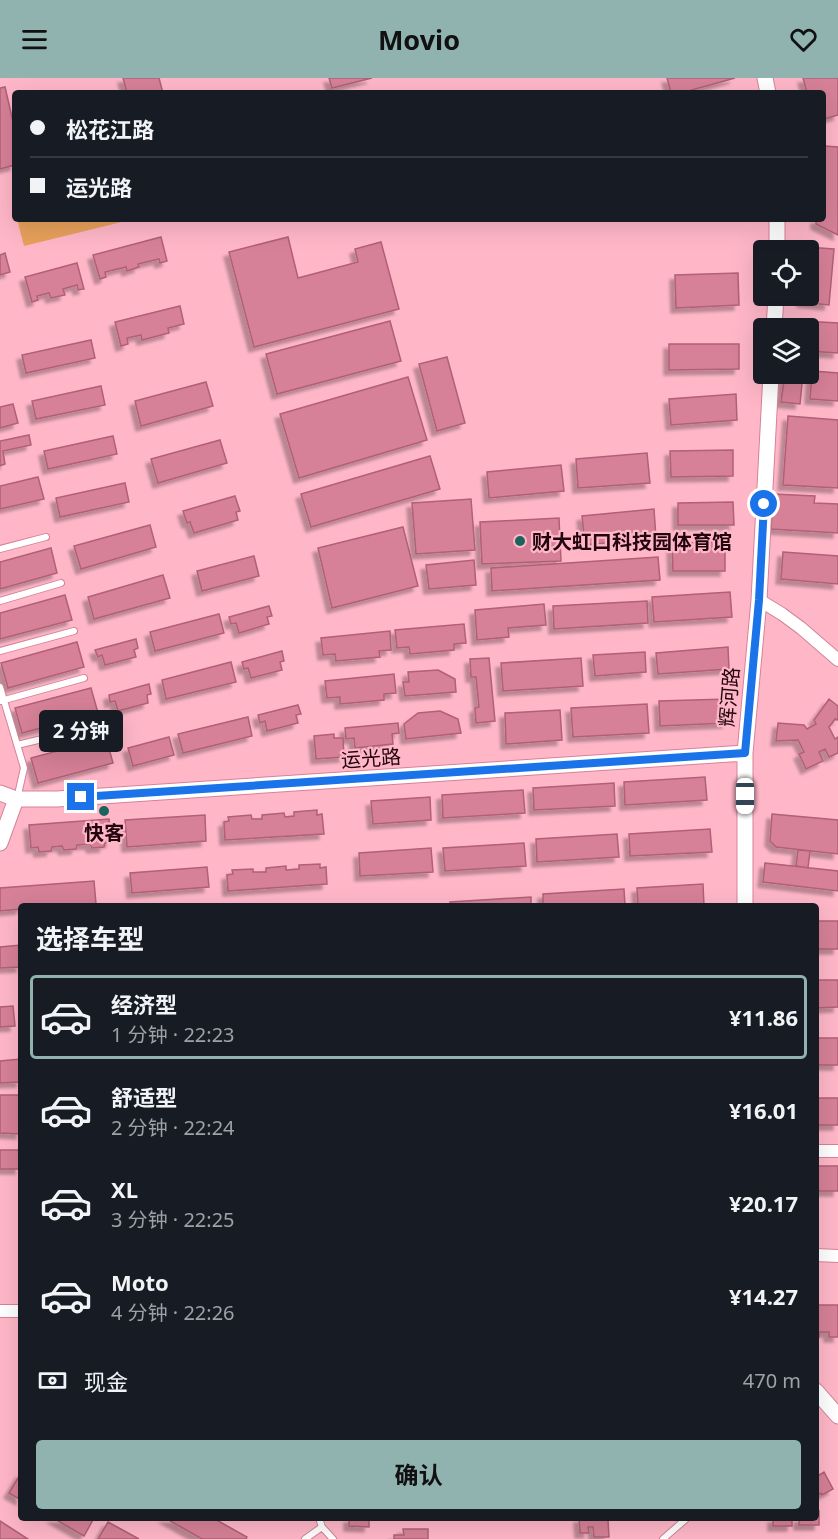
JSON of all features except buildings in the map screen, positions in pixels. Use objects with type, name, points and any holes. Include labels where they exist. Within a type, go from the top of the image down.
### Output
[{"type":"street","points":[[777,222],[777,240]]},
{"type":"street","name":"辉河路","points":[[745,903],[745,753],[759,600],[770,384]]},
{"type":"street","points":[[759,600],[791,621],[838,660]]},
{"type":"street","name":"运光路","points":[[0,793],[16,799],[57,799],[745,753]]},
{"type":"street","points":[[0,843],[16,799]]},
{"type":"street","points":[[819,1151],[838,1151]]},
{"type":"street","points":[[819,1255],[838,1256]]},
{"type":"street","points":[[0,1311],[18,1311]]},
{"type":"street","points":[[819,1400],[838,1416]]},
{"type":"lane","points":[[0,549],[46,537]]},
{"type":"lane","points":[[0,601],[61,583]]},
{"type":"lane","points":[[0,651],[74,631]]},
{"type":"lane","points":[[2,700],[84,678]]},
{"type":"lane","points":[[0,687],[24,768],[16,799]]},
{"type":"lane","points":[[17,745],[97,726]]},
{"type":"lane","points":[[320,1521],[322,1527],[333,1539]]},
{"type":"lane","points":[[663,1539],[684,1521]]},
{"type":"lane","points":[[305,1539],[322,1527]]},
{"type":"shaded area","points":[[18,222],[122,222],[24,246]]},
{"type":"place","name":"财大虹口科技园体育馆","points":[[520,541]]},
{"type":"place","name":"快客","points":[[104,811]]},
{"type":"route","points":[[81,797],[745,753],[759,600],[764,504]]}]
